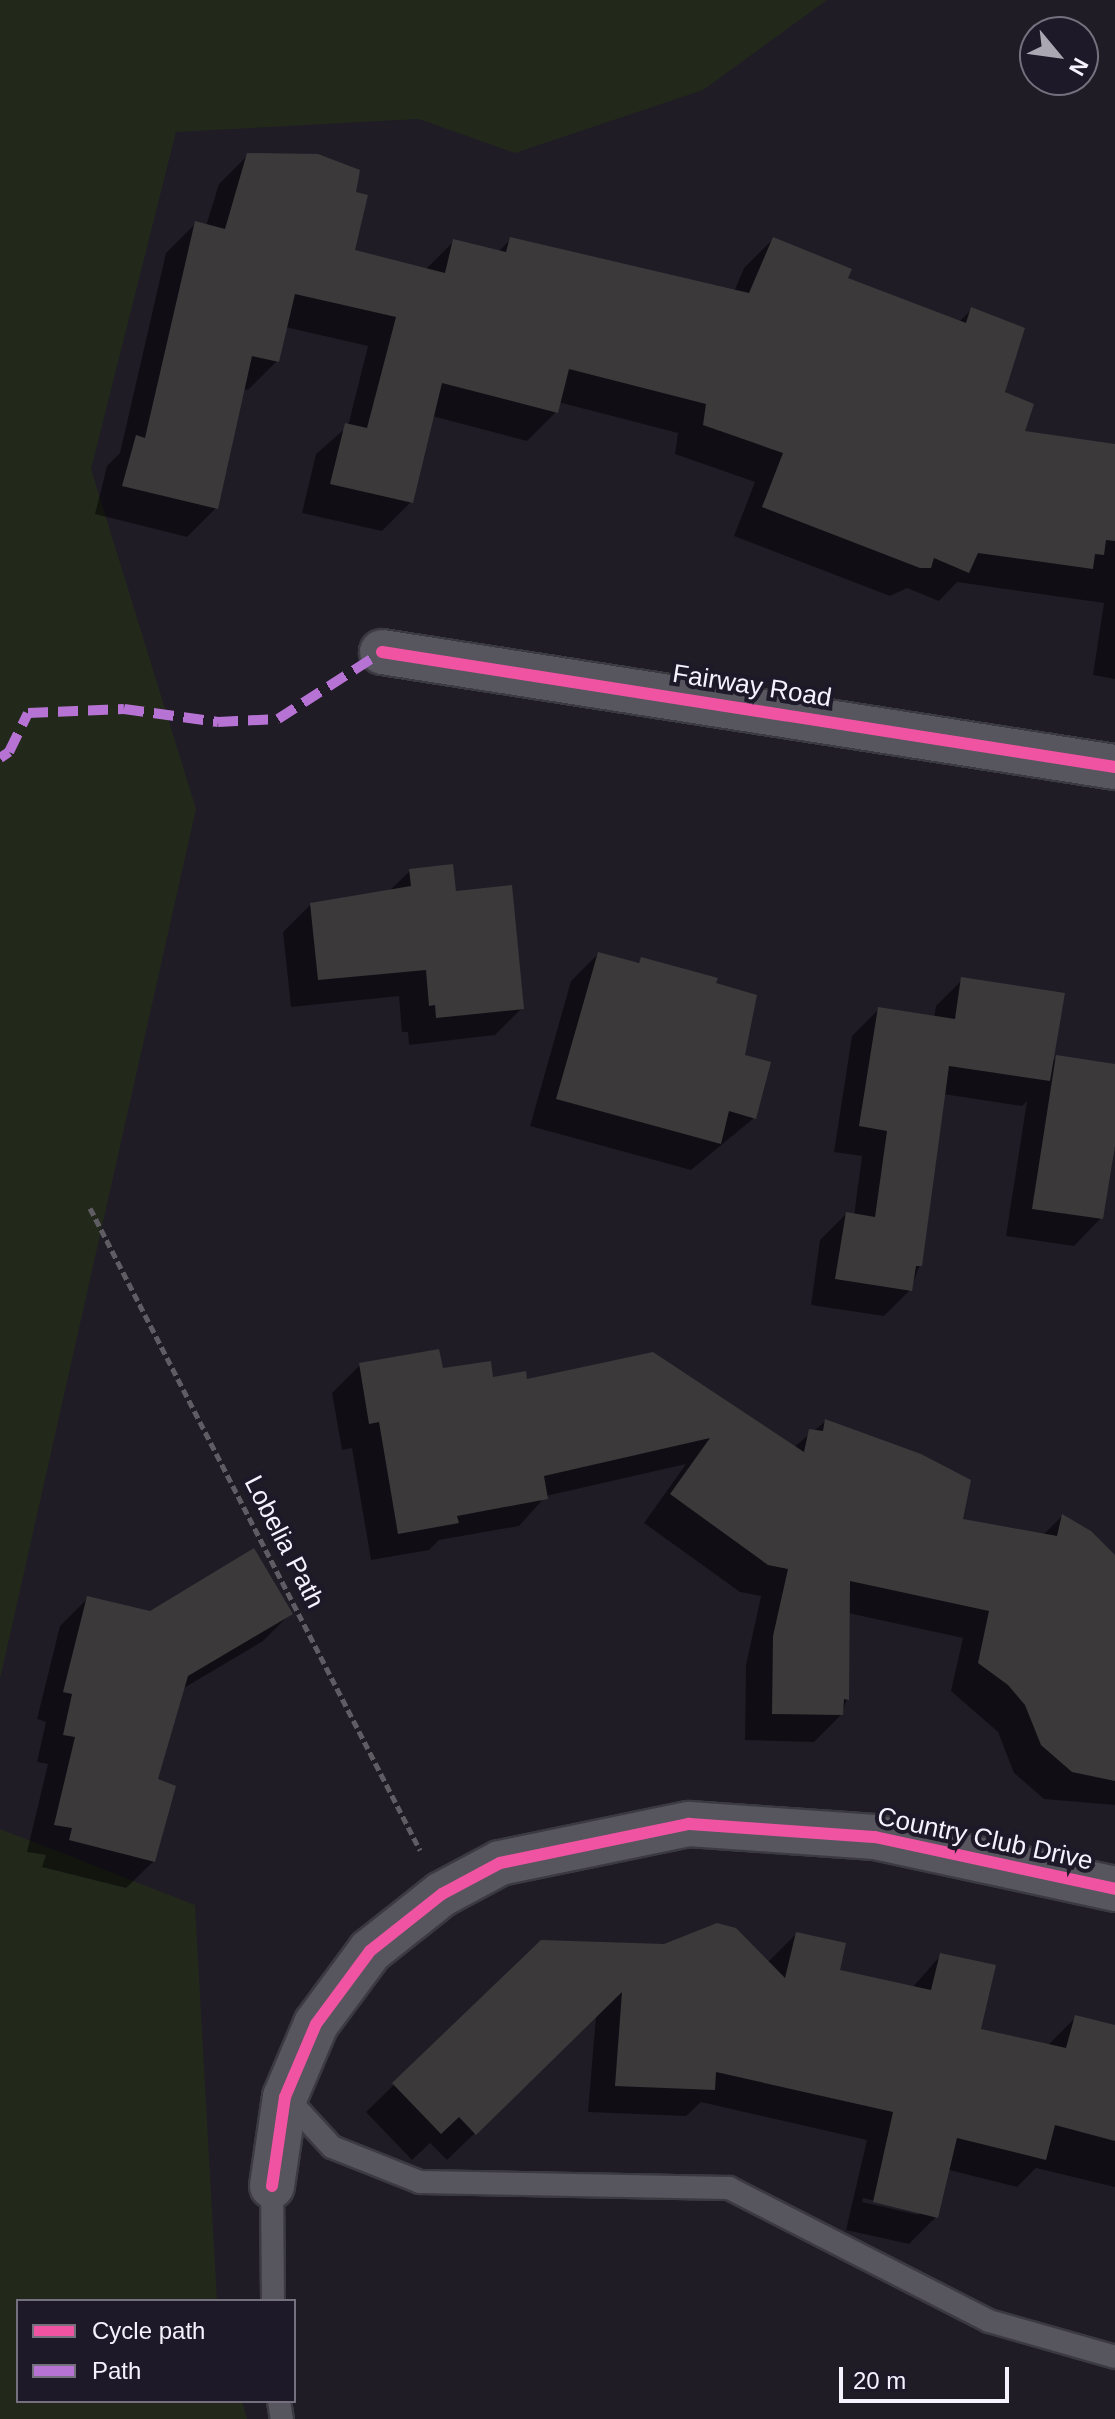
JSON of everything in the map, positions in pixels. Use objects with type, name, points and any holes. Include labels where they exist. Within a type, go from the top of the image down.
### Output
[{"type":"street","name":"Fairway Road","points":[[382,652],[1115,767]]},
{"type":"street","name":"Country Club Drive","points":[[272,2186],[285,2097],[316,2024],[370,1951],[442,1894],[500,1863],[689,1824],[875,1837],[1115,1889]]},
{"type":"lane","points":[[285,2097],[332,2147],[420,2182],[729,2188],[989,2321],[1115,2357]]},
{"type":"lane","points":[[272,2186],[273,2299]]},
{"type":"green space","points":[[0,0],[827,0],[703,90],[515,153],[419,119],[176,132],[91,469],[196,809],[0,1679]]},
{"type":"green space","points":[[0,1829],[195,1905],[217,2299],[16,2299],[16,2403],[243,2403],[247,2419],[0,2419]]},
{"type":"building","points":[[247,153],[318,154],[360,170],[356,192],[368,195],[355,250],[445,273],[453,239],[506,252],[510,237],[749,293],[773,237],[852,269],[848,278],[966,323],[971,307],[1025,328],[1005,392],[1034,404],[1025,431],[1115,444],[1115,541],[1106,540],[1104,555],[1095,554],[1093,569],[978,553],[969,573],[934,558],[931,568],[920,568],[762,507],[783,453],[703,425],[706,404],[569,369],[558,413],[442,383],[413,503],[330,484],[345,423],[367,428],[396,317],[295,294],[279,362],[252,356],[218,509],[122,486],[136,435],[145,438],[195,221],[225,229]]},
{"type":"building","points":[[453,864],[456,891],[512,885],[524,1009],[436,1018],[435,1005],[429,1006],[426,970],[318,980],[310,903],[411,886],[409,869]]},
{"type":"building","points":[[598,952],[639,963],[641,957],[718,978],[716,983],[757,995],[745,1055],[771,1062],[756,1119],[729,1111],[721,1144],[556,1099]]},
{"type":"building","points":[[961,977],[1065,993],[1050,1081],[949,1066],[922,1266],[916,1266],[912,1291],[835,1279],[846,1212],[875,1217],[887,1131],[859,1126],[878,1007],[955,1019]]},
{"type":"building","points":[[1056,1055],[1115,1064],[1115,1146],[1103,1219],[1032,1209]]},
{"type":"building","points":[[439,1349],[443,1368],[491,1361],[493,1377],[526,1371],[527,1379],[653,1352],[804,1452],[809,1429],[823,1431],[825,1419],[921,1454],[971,1480],[963,1519],[1057,1536],[1062,1514],[1091,1531],[1115,1555],[1115,1781],[1072,1772],[1041,1745],[1025,1705],[1008,1685],[978,1663],[989,1611],[850,1581],[849,1700],[844,1699],[843,1715],[772,1714],[773,1636],[788,1569],[768,1565],[670,1494],[710,1438],[544,1476],[548,1499],[457,1516],[459,1523],[398,1534],[379,1422],[369,1424],[359,1363]]},
{"type":"building","points":[[254,1548],[293,1614],[188,1676],[158,1779],[176,1786],[155,1862],[69,1840],[72,1828],[54,1825],[75,1737],[63,1735],[72,1694],[63,1692],[87,1596],[150,1611]]},
{"type":"building","points":[[717,1923],[736,1928],[785,1978],[796,1932],[846,1943],[840,1970],[931,1990],[940,1953],[996,1965],[981,2029],[1066,2048],[1075,2015],[1115,2025],[1115,2141],[1055,2125],[1046,2160],[957,2138],[938,2218],[873,2202],[893,2112],[716,2072],[715,2090],[615,2086],[622,1992],[476,2135],[459,2117],[441,2134],[392,2083],[541,1940],[664,1944]]},
{"type":"marked path","points":[[0,758],[9,752],[28,713],[124,709],[218,722],[278,719],[382,652]]},
{"type":"cycle path","points":[[382,652],[1115,767]]},
{"type":"cycle path","points":[[272,2186],[285,2097],[316,2024],[370,1951],[442,1894],[500,1863],[689,1824],[875,1837],[1115,1889]]}]
